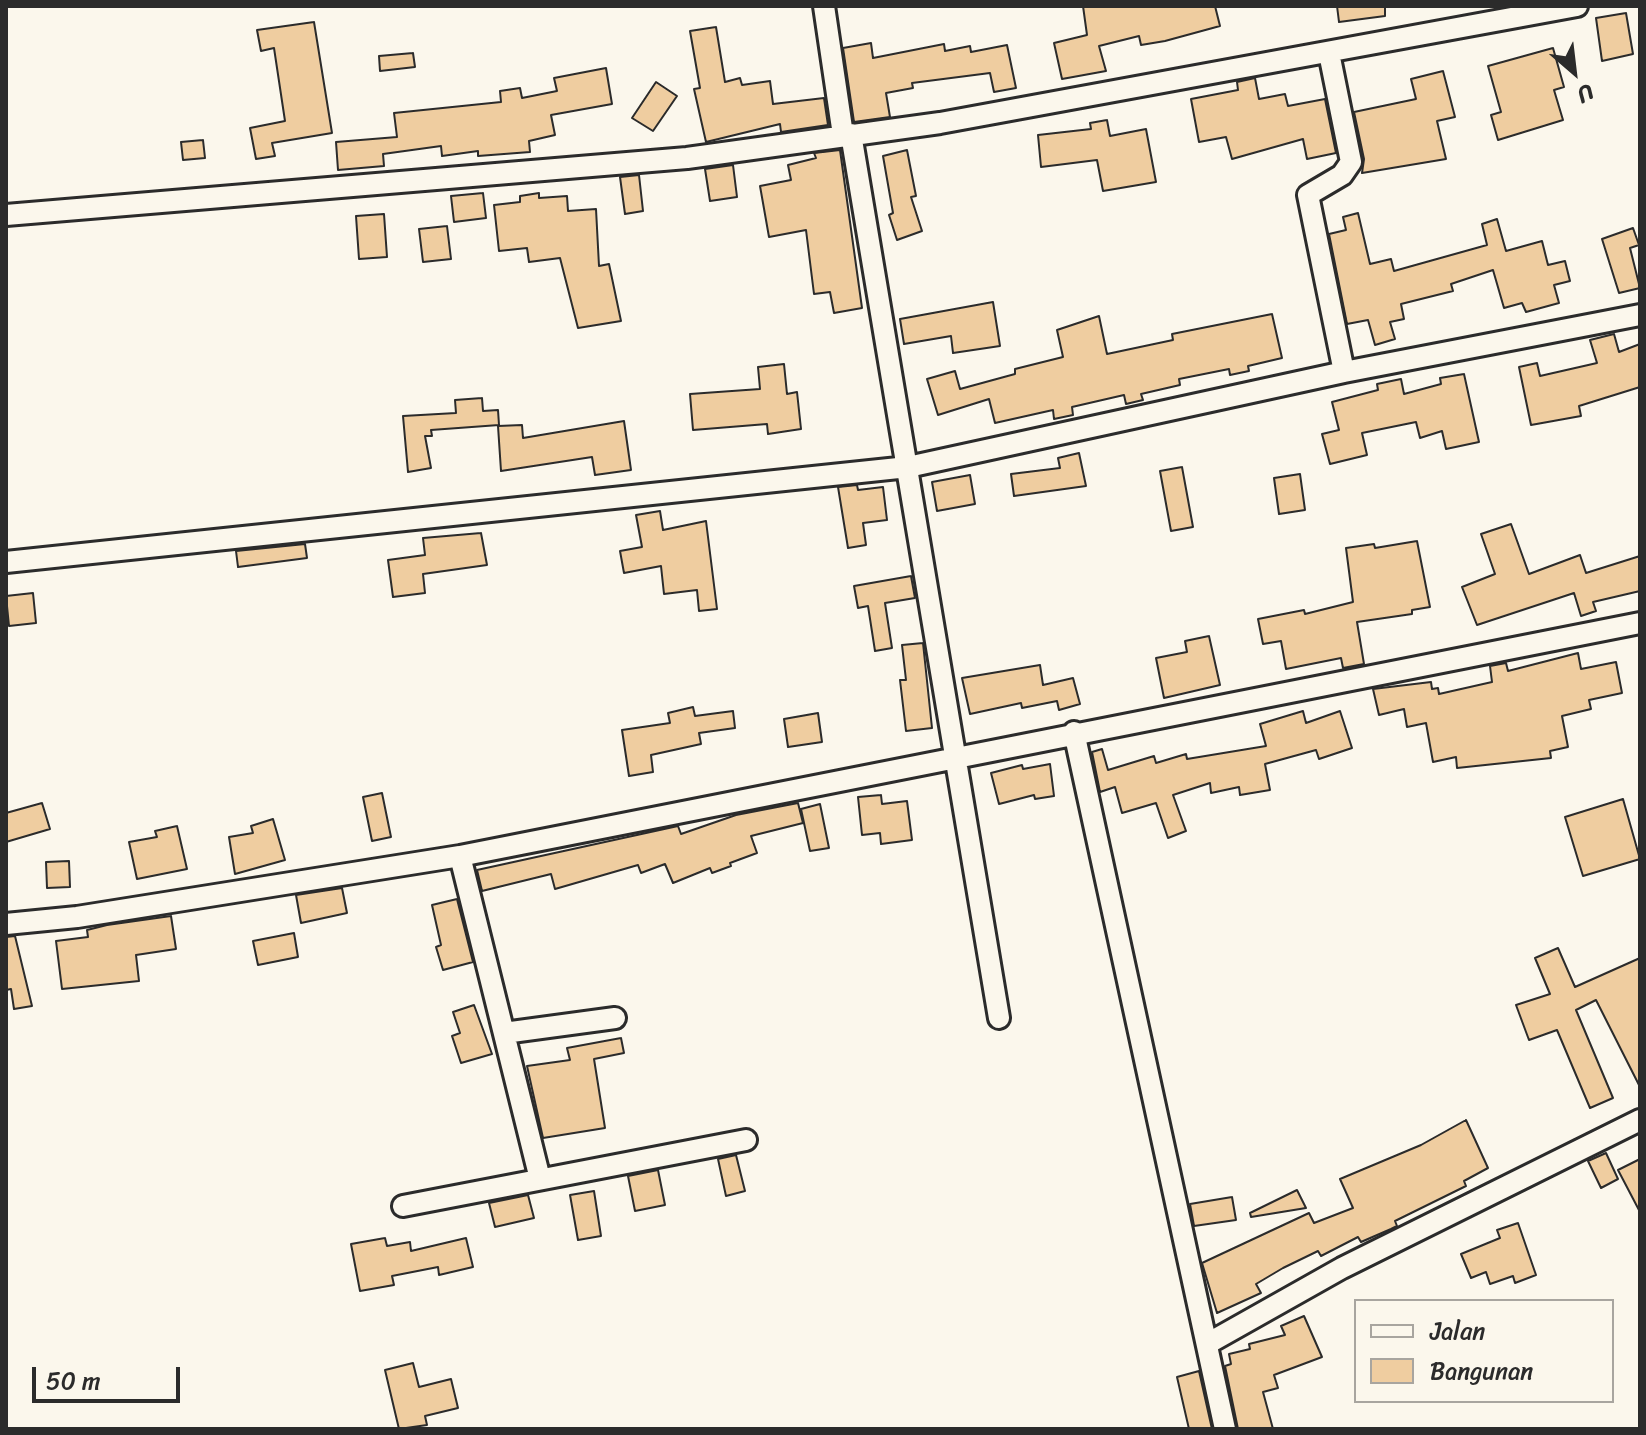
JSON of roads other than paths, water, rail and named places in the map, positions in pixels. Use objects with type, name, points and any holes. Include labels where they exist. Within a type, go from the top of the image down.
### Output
[{"type":"street","points":[[824,6],[908,467],[999,1018]]},
{"type":"street","points":[[6,215],[687,158],[955,121],[1577,6]]},
{"type":"street","points":[[1329,53],[1351,162],[1342,175],[1308,195],[1344,372]]},
{"type":"street","points":[[6,562],[908,467],[1344,372],[1640,315]]},
{"type":"street","points":[[6,924],[77,917],[460,856],[1074,732],[1640,623]]},
{"type":"street","points":[[1074,732],[1225,1429]]},
{"type":"street","points":[[460,856],[540,1179]]},
{"type":"street","points":[[504,1033],[615,1018]]},
{"type":"street","points":[[1207,1344],[1342,1268],[1640,1120]]},
{"type":"street","points":[[403,1206],[746,1140]]}]
